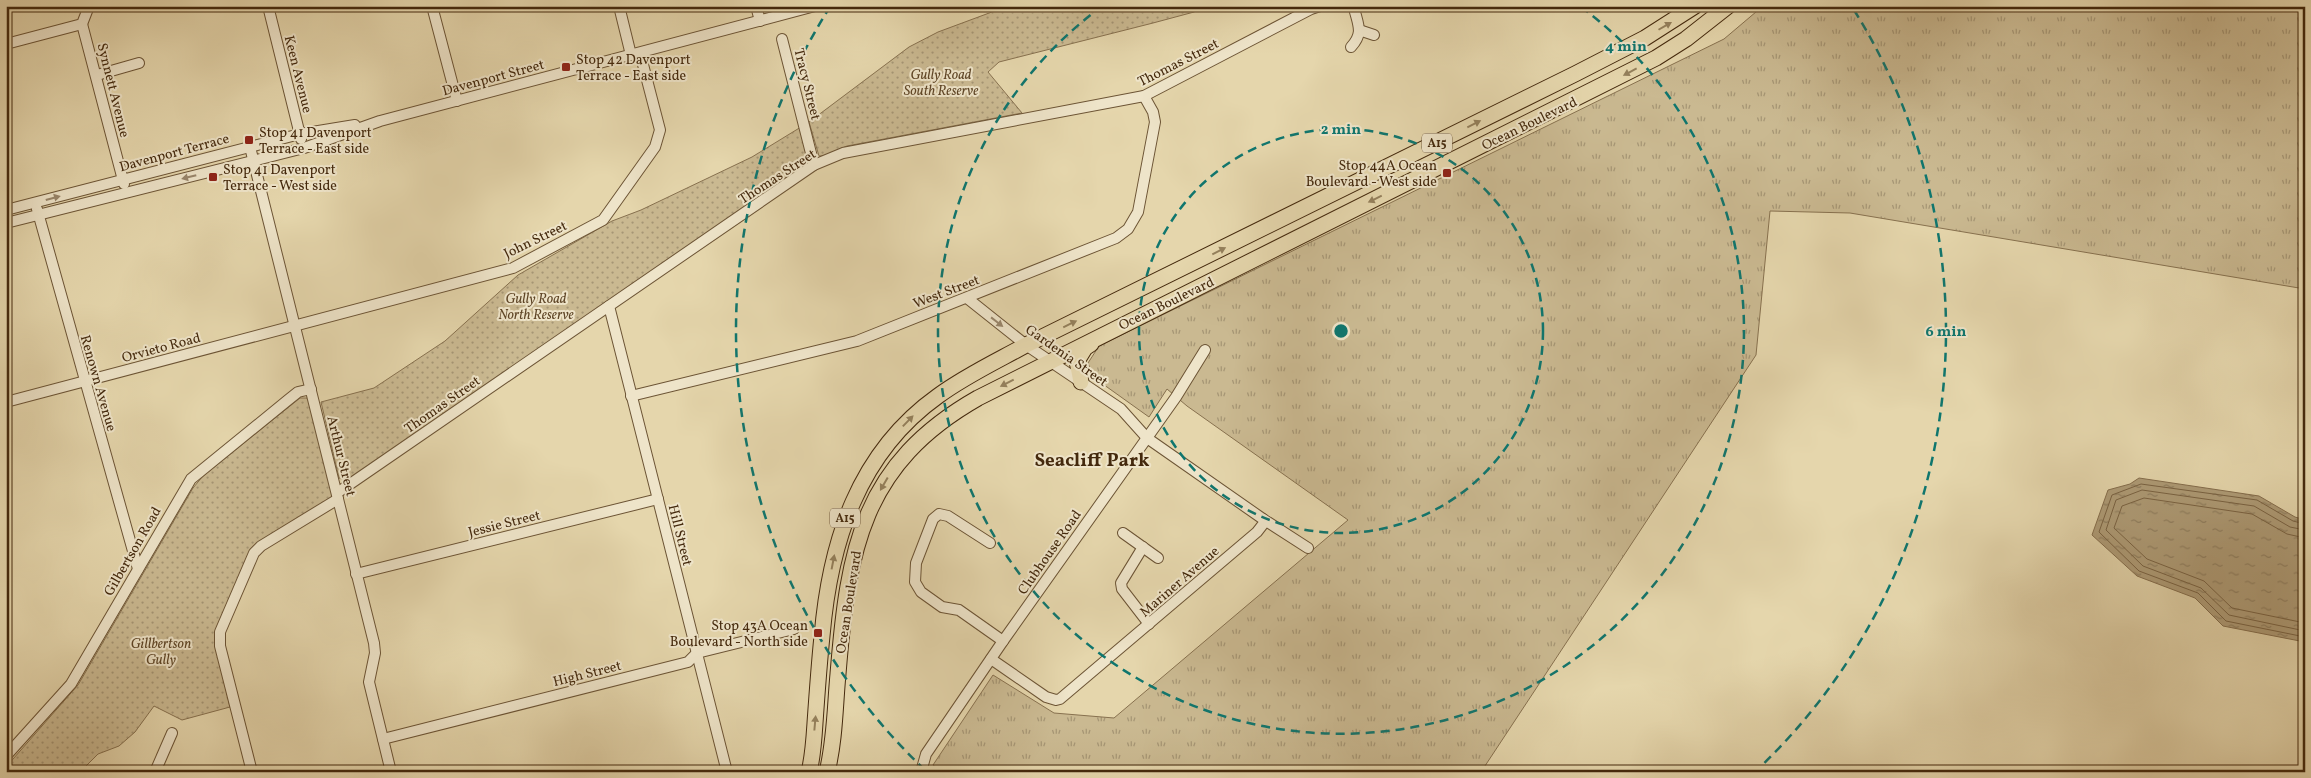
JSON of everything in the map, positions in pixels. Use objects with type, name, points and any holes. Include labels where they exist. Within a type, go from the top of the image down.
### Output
[{"type":"main road","name":"Ocean Boulevard","points":[[810,772],[827,590],[843,522],[871,467],[891,440],[912,417],[937,396],[965,378],[1026,345],[1175,273],[1628,47],[1675,21],[1695,6]]},
{"type":"main road","name":"Ocean Boulevard","points":[[827,772],[834,728],[846,592],[860,530],[872,504],[887,479],[906,452],[924,434],[951,413],[1111,330],[1656,58],[1686,39],[1728,6]]},
{"type":"main road","points":[[1175,273],[1171,280],[1172,285],[1176,288],[1193,286],[1215,279]]},
{"type":"main road","points":[[1081,382],[1077,361],[1080,354],[1085,348],[1111,330]]},
{"type":"street","points":[[6,44],[82,24],[89,6]]},
{"type":"street","name":"Keen Avenue","points":[[268,6],[304,148]]},
{"type":"street","points":[[432,6],[457,101]]},
{"type":"street","name":"John Street","points":[[295,325],[513,268],[602,220],[655,146],[660,130],[619,6]]},
{"type":"street","points":[[756,6],[760,21]]},
{"type":"street","name":"Davenport Street","points":[[380,121],[815,6]]},
{"type":"street","name":"Thomas Street","points":[[252,772],[220,646],[220,632],[254,553],[261,546],[337,496],[814,165],[844,153],[1144,96],[1295,17],[1320,6]]},
{"type":"street","points":[[1351,6],[1354,8],[1360,30],[1359,39],[1352,47]]},
{"type":"street","name":"Synnett Avenue","points":[[82,24],[127,193]]},
{"type":"street","points":[[1360,30],[1374,35]]},
{"type":"street","name":"Tracy Street","points":[[782,39],[814,165]]},
{"type":"street","points":[[97,75],[139,63]]},
{"type":"street","name":"West Street","points":[[632,396],[857,340],[1116,238],[1128,229],[1138,212],[1155,122],[1153,112],[1144,96]]},
{"type":"street","name":"Davenport Terrace","points":[[6,210],[300,134],[380,121]]},
{"type":"street","name":"Davenport Terrace","points":[[6,223],[304,148],[380,121]]},
{"type":"street","name":"Arthur Street","points":[[250,147],[374,643],[375,654],[369,682],[391,772]]},
{"type":"street","name":"Renown Avenue","points":[[36,203],[84,382],[138,569]]},
{"type":"street","name":"Gardenia Street","points":[[967,298],[1026,345],[1121,410],[1147,438]]},
{"type":"street","name":"Hill Street","points":[[609,306],[727,772]]},
{"type":"street","name":"Orvieto Road","points":[[6,402],[295,325]]},
{"type":"street","name":"Clubhouse Road","points":[[921,772],[926,754],[1003,641],[1147,438],[1205,350]]},
{"type":"street","name":"Gilbertson Road","points":[[6,756],[71,684],[195,474],[298,392],[311,389]]},
{"type":"street","points":[[1147,438],[1308,548]]},
{"type":"street","name":"Jessie Street","points":[[356,574],[658,499]]},
{"type":"street","points":[[990,543],[948,516],[939,514],[933,518],[916,563],[915,582],[921,592],[942,607],[959,610],[1003,641]]},
{"type":"street","name":"Mariner Avenue","points":[[991,659],[1046,697],[1056,700],[1060,699],[1257,532],[1264,523],[1263,519]]},
{"type":"street","points":[[1123,533],[1158,558]]},
{"type":"street","points":[[1143,547],[1121,583],[1122,589],[1149,624]]},
{"type":"street","name":"High Street","points":[[383,739],[688,662],[696,652],[794,629]]},
{"type":"street","points":[[155,772],[172,734]]},
{"type":"green space","name":"Gully Road South Reserve","points":[[1008,6],[1204,6],[1194,12],[999,62],[988,72],[1022,113],[847,146],[819,156],[809,122],[909,47],[938,32]]},
{"type":"green space","points":[[1763,6],[2305,6],[2305,289],[1850,213],[1770,211],[1756,355],[1481,772],[942,772],[933,765],[993,675],[1054,713],[1114,718],[1348,520],[1187,406],[1167,389],[1149,417],[1093,377],[1088,363],[1099,346],[1724,39]]},
{"type":"green space","name":"Gully Road North Reserve","points":[[801,127],[810,164],[346,481],[339,478],[321,402],[374,388],[445,341],[518,275],[612,221],[641,210],[752,157]]},
{"type":"green space","name":"Gillbertson Gully","points":[[300,398],[307,398],[309,401],[333,497],[259,542],[216,645],[230,707],[182,720],[154,706],[135,732],[119,746],[98,754],[80,772],[6,772],[6,767],[78,685],[193,488],[203,476]]},
{"type":"water","points":[[2139,478],[2259,496],[2295,517],[2305,520],[2305,642],[2223,626],[2195,598],[2137,576],[2092,535],[2108,490],[2130,484]]},
{"type":"place","name":"Stop 42 Davenport Terrace - East side","points":[[566,67]]},
{"type":"place","name":"Stop 41 Davenport Terrace - East side","points":[[249,140]]},
{"type":"place","name":"Stop 44A Ocean Boulevard - West side","points":[[1447,173]]},
{"type":"place","name":"Stop 41 Davenport Terrace - West side","points":[[213,177]]},
{"type":"place","name":"Stop 43A Ocean Boulevard - North side","points":[[818,633]]},
{"type":"district","name":"Seacliff Park","points":[[1092,459]]}]
